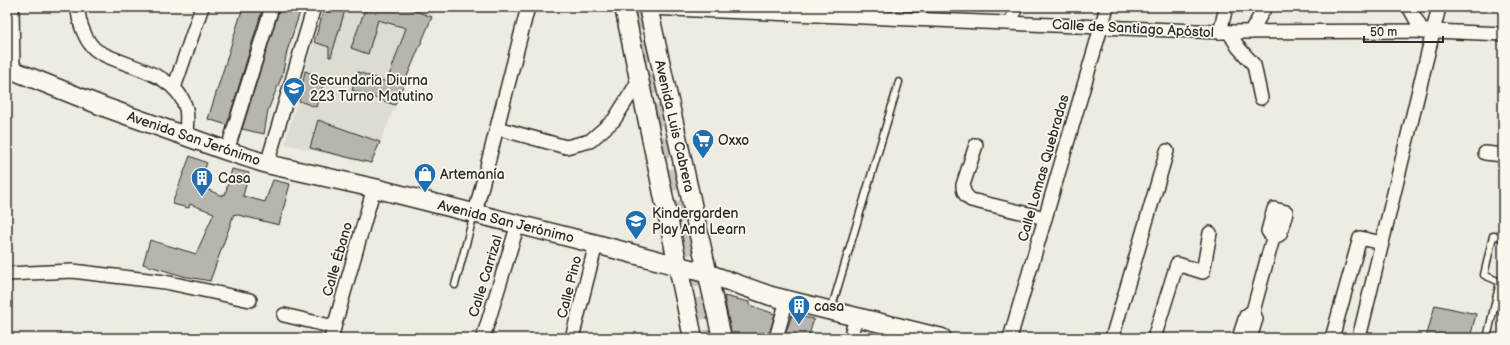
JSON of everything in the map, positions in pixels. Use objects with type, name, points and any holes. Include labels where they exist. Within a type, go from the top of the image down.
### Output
[{"type":"main road","name":"Avenida Luis Cabrera","points":[[624,7],[692,336]]},
{"type":"main road","name":"Avenida Luis Cabrera","points":[[646,7],[709,274],[721,333]]},
{"type":"main road","name":"Avenida San Jerónimo","points":[[10,69],[186,136],[267,164],[475,213],[709,274],[787,300],[856,318],[893,332],[942,338]]},
{"type":"main road","points":[[673,242],[688,245],[701,240]]},
{"type":"main road","points":[[692,336],[706,329],[721,333]]},
{"type":"street","points":[[10,69],[12,7]]},
{"type":"street","points":[[78,7],[83,32],[98,52],[157,77],[174,88],[186,108],[186,136]]},
{"type":"street","points":[[174,88],[202,7]]},
{"type":"street","points":[[227,151],[272,7]]},
{"type":"street","points":[[267,164],[314,7]]},
{"type":"street","points":[[475,213],[528,7]]},
{"type":"street","name":"Calle de Santiago Apóstol","points":[[646,7],[894,12],[1012,22],[1224,32],[1428,32],[1503,34]]},
{"type":"street","points":[[1012,22],[1015,7]]},
{"type":"street","name":"Calle Lomas Quebradas","points":[[1010,338],[1107,7]]},
{"type":"street","points":[[1226,7],[1224,32],[1254,65],[1260,98]]},
{"type":"street","points":[[1250,32],[1265,7]]},
{"type":"street","points":[[1408,7],[1428,32]]},
{"type":"street","points":[[1359,338],[1429,52],[1428,32],[1440,7]]},
{"type":"street","points":[[497,128],[566,147],[590,141],[614,120],[640,79]]},
{"type":"street","points":[[976,145],[963,185],[963,191],[966,196],[971,200],[1045,218]]},
{"type":"street","points":[[1112,338],[1167,151]]},
{"type":"street","points":[[1485,152],[1503,155]]},
{"type":"street","name":"Calle Ébano","points":[[333,333],[374,188]]},
{"type":"street","name":"Calle Carrizal","points":[[483,338],[518,224]]},
{"type":"street","points":[[1154,338],[1177,264],[1203,272],[1210,233]]},
{"type":"street","points":[[1250,338],[1256,319],[1253,311],[1273,238]]},
{"type":"street","points":[[1332,338],[1360,238],[1382,243]]},
{"type":"street","name":"Calle Pino","points":[[572,338],[596,244]]},
{"type":"street","points":[[7,274],[72,271],[165,282],[250,300]]},
{"type":"street","points":[[776,338],[787,300]]},
{"type":"street","points":[[1239,338],[1246,316],[1253,311]]},
{"type":"street","points":[[284,315],[333,333]]},
{"type":"street","points":[[850,338],[856,318]]},
{"type":"lane","points":[[831,311],[899,82]]},
{"type":"lane","points":[[456,285],[475,213]]},
{"type":"lane","points":[[1487,338],[1500,282],[1484,275],[1493,236],[1503,237]]},
{"type":"shaded area","points":[[325,7],[434,7],[432,17],[371,164],[285,144],[309,57]]},
{"type":"building","points":[[243,7],[263,7],[227,125],[208,119]]},
{"type":"building","points":[[280,7],[301,9],[287,51],[282,76],[268,110],[264,134],[242,129]]},
{"type":"building","points":[[325,7],[346,7],[331,57],[329,57],[329,47],[314,42]]},
{"type":"building","points":[[366,7],[405,7],[432,17],[395,105],[352,90],[358,72],[387,82],[406,28],[378,20],[368,54],[351,48]]},
{"type":"building","points":[[305,71],[325,79],[316,107],[299,101]]},
{"type":"building","points":[[318,120],[380,142],[371,163],[310,148]]},
{"type":"building","points":[[190,156],[207,163],[198,185],[222,196],[223,194],[225,195],[232,169],[249,173],[243,196],[265,202],[273,180],[290,184],[279,225],[234,214],[210,281],[183,276],[143,264],[150,240],[196,254],[214,213],[190,204],[189,208],[172,204]]},
{"type":"building","points":[[724,296],[749,302],[749,305],[775,314],[768,338],[732,338]]},
{"type":"building","points":[[1435,305],[1476,314],[1470,338],[1426,338]]},
{"type":"building","name":"casa","points":[[792,315],[814,319],[808,338],[785,334]]},
{"type":"tunnel","points":[[638,7],[713,338]]},
{"type":"place","name":"Secundaria Diurna 223 Turno Matutino","points":[[294,108]]},
{"type":"place","name":"Oxxo","points":[[703,160]]},
{"type":"place","name":"Artemanía","points":[[425,194]]},
{"type":"place","name":"Casa","points":[[202,198]]},
{"type":"place","name":"Kindergarden Play And Learn","points":[[636,240]]},
{"type":"place","name":"casa","points":[[799,326]]}]
